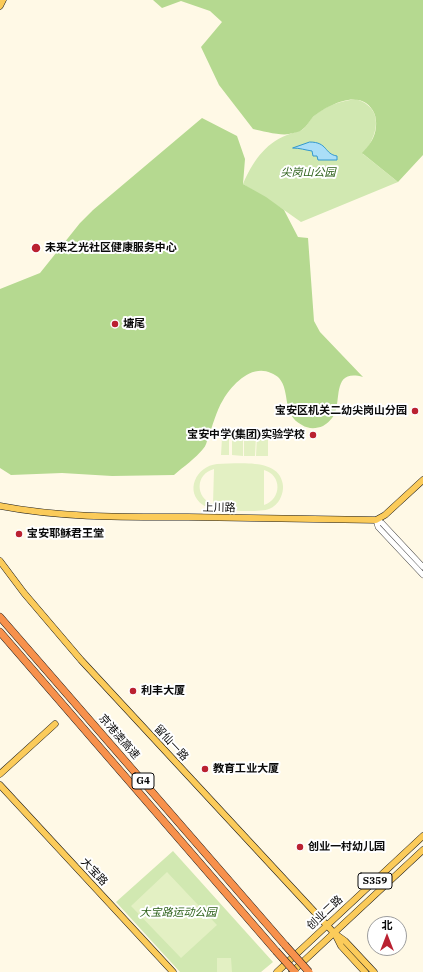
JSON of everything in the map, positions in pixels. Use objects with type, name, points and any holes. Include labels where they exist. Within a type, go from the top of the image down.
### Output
[{"type":"highway","name":"京港澳高速","points":[[0,617],[309,972]]},
{"type":"highway","name":"京港澳高速","points":[[0,632],[294,972]]},
{"type":"main road","points":[[0,6],[3,0]]},
{"type":"main road","points":[[376,520],[385,514],[423,480]]},
{"type":"main road","name":"上川路","points":[[0,506],[52,514],[101,517],[376,520]]},
{"type":"main road","name":"留仙一路","points":[[0,560],[29,598],[81,660],[334,933],[345,941],[374,972]]},
{"type":"main road","points":[[0,774],[55,724]]},
{"type":"main road","name":"大宝路","points":[[0,785],[173,972]]},
{"type":"main road","name":"大宝路","points":[[0,791],[168,972]]},
{"type":"main road","name":"创业二路","points":[[277,972],[423,836]]},
{"type":"main road","name":"创业二路","points":[[294,972],[423,850]]},
{"type":"main road","name":"留仙一路","points":[[334,933],[341,946],[365,972]]},
{"type":"street","points":[[376,520],[382,524],[423,567]]},
{"type":"street","points":[[376,520],[378,527],[423,575]]},
{"type":"green space","points":[[153,0],[423,0],[423,155],[398,182],[362,153],[373,138],[376,123],[371,108],[360,100],[346,100],[338,102],[324,109],[313,117],[302,130],[289,134],[271,133],[253,129],[219,85],[201,47],[222,22],[210,11],[181,1],[162,8]]},
{"type":"green space","name":"尖岗山公园","points":[[356,99],[365,103],[371,109],[375,116],[376,123],[372,139],[363,154],[398,182],[301,222],[243,184],[250,169],[265,149],[279,139],[303,129],[312,118],[327,107],[344,101]]},
{"type":"green space","points":[[202,118],[237,136],[245,159],[243,184],[266,197],[284,210],[298,237],[308,238],[314,321],[320,332],[363,377],[347,377],[343,381],[340,386],[337,407],[333,417],[323,426],[312,428],[302,425],[291,415],[283,384],[278,377],[272,373],[264,371],[256,371],[249,374],[231,388],[223,400],[216,414],[204,448],[174,475],[112,476],[62,473],[11,475],[0,468],[0,289],[40,273],[80,223],[93,210]]},
{"type":"green space","points":[[232,436],[243,436],[243,456],[232,455]]},
{"type":"green space","points":[[244,436],[256,436],[255,456],[244,456]]},
{"type":"green space","points":[[257,436],[268,437],[268,456],[256,456]]},
{"type":"green space","points":[[222,438],[229,438],[229,455],[221,455]]},
{"type":"green space","points":[[244,463],[264,466],[272,469],[278,474],[282,481],[283,488],[281,497],[274,506],[264,510],[225,510],[203,505],[197,500],[194,493],[195,480],[203,469],[217,464]],"holes":[[[214,469],[213,504],[203,497],[200,492],[200,486],[203,476]],[[264,470],[274,477],[278,487],[274,498],[264,505]]]},
{"type":"green space","name":"大宝路运动公园","points":[[173,851],[273,962],[261,972],[180,972],[116,902]]},
{"type":"green space","points":[[167,872],[217,925],[181,958],[131,906]]},
{"type":"green space","points":[[217,958],[231,958],[232,972],[217,972]]},
{"type":"water","points":[[310,142],[323,146],[330,153],[337,156],[337,160],[318,160],[317,156],[313,156],[312,151],[293,148]]},
{"type":"place","name":"未来之光社区健康服务中心","points":[[36,248]]},
{"type":"place","name":"塘尾","points":[[115,324]]},
{"type":"place","name":"宝安区机关二幼尖岗山分园","points":[[415,411]]},
{"type":"place","name":"宝安中学(集团)实验学校","points":[[313,435]]},
{"type":"place","name":"宝安耶稣君王堂","points":[[19,534]]},
{"type":"place","name":"利丰大厦","points":[[133,691]]},
{"type":"place","name":"教育工业大厦","points":[[205,769]]},
{"type":"place","name":"创业一村幼儿园","points":[[300,847]]}]
